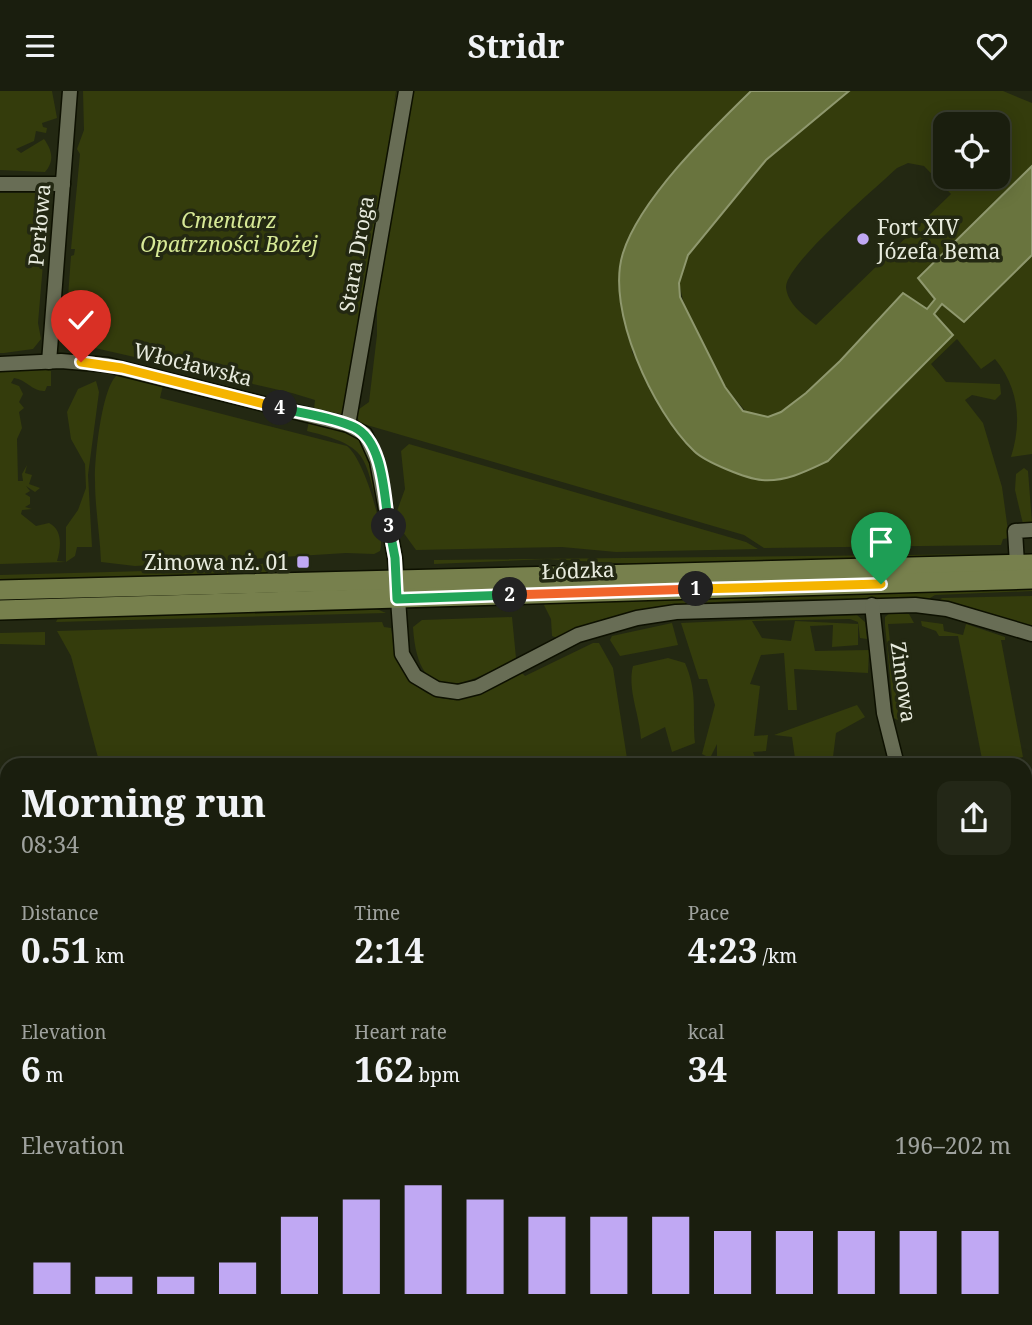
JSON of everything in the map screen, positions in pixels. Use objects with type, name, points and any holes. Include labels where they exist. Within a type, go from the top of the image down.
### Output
[{"type":"main road","name":"Łódzka","points":[[0,590],[1025,564]]},
{"type":"main road","name":"Łódzka","points":[[0,610],[1032,579]]},
{"type":"street","name":"Perłowa","points":[[49,362],[70,91]]},
{"type":"street","name":"Stara Droga","points":[[348,425],[406,91]]},
{"type":"street","points":[[0,184],[63,184]]},
{"type":"street","name":"Włocławska","points":[[0,365],[49,362],[108,365],[348,425],[368,439],[377,461],[396,578]]},
{"type":"street","points":[[1025,564],[1015,531],[1032,530]]},
{"type":"street","points":[[396,578],[398,637],[408,666],[426,683],[458,691],[478,687],[590,630],[637,618],[676,612],[872,605],[933,607],[1032,633]]},
{"type":"street","name":"Zimowa","points":[[872,605],[884,713],[895,758]]},
{"type":"green space","points":[[0,91],[52,91],[57,118],[42,123],[43,127],[47,128],[46,133],[36,131],[34,141],[16,149],[21,153],[44,139],[51,155],[45,172],[0,170]]},
{"type":"green space","name":"Cmentarz Opatrzności Bożej","points":[[83,91],[396,91],[393,110],[397,91],[400,91],[342,414],[314,410],[315,400],[292,393],[73,343],[65,338],[71,256],[74,255],[75,249],[71,249],[80,154],[77,149],[84,130]]},
{"type":"green space","points":[[411,91],[751,91],[713,128],[637,222],[632,352],[671,422],[695,452],[760,480],[828,461],[953,335],[934,314],[942,304],[964,322],[1032,255],[1032,454],[1011,457],[1017,431],[1016,406],[1009,382],[995,359],[981,369],[957,339],[931,364],[946,382],[1000,384],[1001,394],[995,400],[972,395],[965,400],[983,423],[1002,487],[1009,538],[1003,539],[1001,545],[764,548],[744,535],[360,423],[355,412],[369,402],[377,335],[377,281]]},
{"type":"green space","points":[[849,91],[1003,91],[1032,103],[1032,166],[1010,187],[1010,112],[933,112],[933,175],[924,166],[908,163],[897,168],[834,226],[801,261],[790,276],[787,293],[797,309],[816,325],[951,194],[946,189],[1008,189],[918,277],[935,299],[927,309],[903,293],[844,358],[811,390],[780,413],[764,417],[748,414],[725,387],[687,317],[679,283],[688,255],[766,160]]},
{"type":"green space","points":[[0,193],[42,193],[48,205],[38,323],[41,339],[33,349],[4,353],[0,353]]},
{"type":"green space","points":[[47,368],[51,371],[51,386],[47,386],[45,391],[37,390],[14,378],[11,383],[19,386],[23,394],[19,402],[24,408],[19,412],[22,428],[17,439],[18,481],[23,481],[22,474],[27,465],[25,473],[32,475],[29,484],[40,488],[35,492],[26,486],[30,491],[25,494],[30,497],[30,504],[25,507],[32,509],[22,510],[21,514],[36,526],[49,523],[54,526],[60,539],[57,561],[66,562],[0,564],[0,370]]},
{"type":"green space","points":[[119,374],[163,385],[160,398],[347,446],[360,465],[372,496],[380,528],[380,551],[374,554],[346,553],[135,566],[101,562],[95,491],[96,457],[100,423],[108,391]]},
{"type":"green space","points":[[96,381],[99,392],[88,475],[92,547],[77,547],[75,556],[66,562],[66,527],[78,510],[86,488],[85,464],[71,439],[67,412],[78,389]]},
{"type":"green space","points":[[309,421],[347,430],[360,439],[374,471],[381,518],[362,458],[344,443],[307,431]]},
{"type":"green space","points":[[409,444],[746,542],[758,549],[616,552],[562,547],[416,550],[403,532],[397,511],[405,489],[401,451]]},
{"type":"green space","points":[[1024,468],[1028,471],[1032,523],[1023,524],[1015,490],[1016,474]]},
{"type":"green space","points":[[998,554],[980,559],[632,564],[547,559],[434,564],[434,560]]},
{"type":"green space","points":[[278,562],[284,569],[255,575],[0,581],[0,575],[219,569]]},
{"type":"green space","points":[[1032,586],[1032,591],[935,595],[930,598],[930,602],[896,599],[767,600],[678,605],[595,623],[557,638],[552,636],[551,619],[544,605],[547,601]]},
{"type":"green space","points":[[1032,596],[1032,628],[937,602],[942,598]]},
{"type":"green space","points":[[372,607],[386,613],[56,622],[59,616]]},
{"type":"green space","points":[[890,613],[909,614],[914,623],[888,624],[899,721],[894,718],[885,625],[885,617]]},
{"type":"green space","points":[[857,615],[865,622],[867,639],[860,638],[858,622],[850,619],[752,621],[762,638],[791,641],[795,621],[858,624],[858,645],[832,647],[833,625],[810,626],[815,651],[869,650],[868,673],[794,669],[797,710],[788,710],[784,653],[761,655],[750,684],[760,686],[754,736],[768,735],[766,751],[753,752],[755,758],[717,758],[717,744],[710,758],[702,754],[715,705],[707,679],[699,679],[681,623]]},
{"type":"green space","points":[[512,617],[516,658],[479,677],[462,682],[447,684],[434,681],[424,671],[417,653],[413,627],[422,620]]},
{"type":"green space","points":[[921,621],[943,624],[944,631],[963,635],[966,624],[1005,637],[1005,640],[1001,640],[1023,757],[982,758],[958,636],[939,636],[936,631],[922,626]]},
{"type":"green space","points":[[382,622],[384,627],[391,628],[399,659],[415,684],[439,698],[454,699],[478,694],[521,672],[525,676],[593,643],[599,643],[613,668],[627,758],[98,758],[71,656],[57,631]]},
{"type":"green space","points":[[672,623],[678,645],[620,656],[610,640],[612,636]]},
{"type":"green space","points":[[45,632],[45,645],[0,644],[0,633]]},
{"type":"green space","points":[[668,658],[685,663],[692,684],[694,703],[695,743],[672,752],[665,727],[641,739],[632,684],[633,666]]},
{"type":"green space","points":[[857,705],[865,717],[836,733],[833,758],[795,758],[792,737],[774,735]]},
{"type":"shaded area","points":[[751,91],[849,91],[766,160],[688,255],[679,283],[680,297],[725,387],[743,411],[768,417],[781,412],[806,393],[840,361],[903,293],[927,309],[935,299],[918,278],[1032,166],[1032,255],[964,322],[942,304],[934,314],[953,335],[828,461],[796,475],[779,479],[747,477],[716,465],[694,451],[678,434],[649,386],[636,358],[621,302],[619,276],[623,253],[632,232],[660,189]]},
{"type":"place","name":"Fort XIV Józefa Bema","points":[[863,239]]},
{"type":"place","name":"Zimowa nż. 01","points":[[303,562]]},
{"type":"route","points":[[81,362],[122,368],[348,425],[365,434],[377,461],[395,558],[397,599],[881,584]]}]
